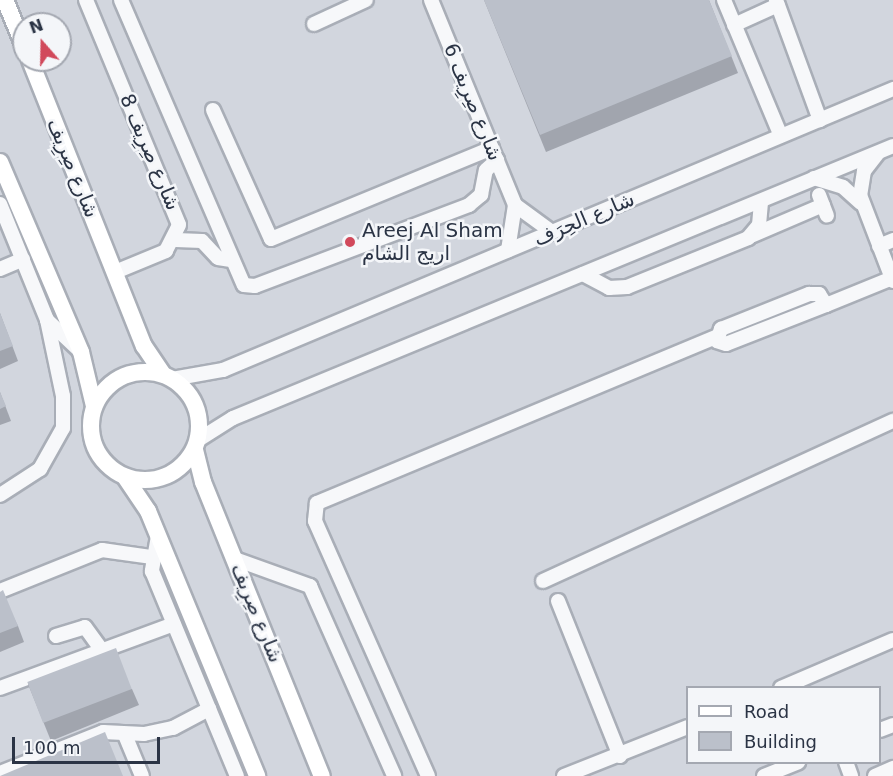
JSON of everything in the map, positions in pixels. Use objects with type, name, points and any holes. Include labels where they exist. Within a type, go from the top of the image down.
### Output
[{"type":"main road","points":[[6,0],[12,15]]},
{"type":"main road","name":"شارع صِرِيف","points":[[35,72],[144,346],[167,376]]},
{"type":"main road","points":[[0,162],[81,352],[94,406],[92,438],[98,455],[125,477],[158,536],[257,776]]},
{"type":"main road","points":[[94,406],[115,381],[129,374],[167,376],[196,405],[197,445],[186,463],[158,480],[125,477]]},
{"type":"main road","name":"شارع صِرِيف","points":[[197,445],[235,559],[322,776]]},
{"type":"street","name":"شارع صِرِيف 8","points":[[86,0],[177,218],[176,240],[160,255],[115,272]]},
{"type":"street","points":[[121,0],[241,282],[255,286],[469,205],[481,195],[486,170],[494,154]]},
{"type":"street","name":"شارع صِرِيف 6","points":[[431,0],[515,205]]},
{"type":"street","points":[[724,0],[781,136]]},
{"type":"street","points":[[314,24],[362,1]]},
{"type":"street","points":[[734,25],[777,2],[820,120]]},
{"type":"street","name":"شارع الحِرَف","points":[[167,376],[223,370],[893,89]]},
{"type":"street","points":[[213,110],[264,233],[271,239],[494,154]]},
{"type":"street","points":[[197,445],[233,418],[583,274],[761,207],[813,178],[893,146]]},
{"type":"street","points":[[428,776],[315,521],[317,503],[716,337],[726,344],[892,279],[861,203],[861,179],[879,152]]},
{"type":"street","points":[[813,178],[843,187],[861,203]]},
{"type":"street","points":[[0,204],[47,320],[63,396],[63,428],[40,469],[0,495]]},
{"type":"street","points":[[508,250],[515,205],[552,232]]},
{"type":"street","points":[[583,274],[609,288],[627,287],[753,235],[774,224],[823,206]]},
{"type":"street","points":[[761,207],[774,224]]},
{"type":"street","points":[[753,235],[761,207]]},
{"type":"street","points":[[176,240],[202,241],[218,258],[231,260]]},
{"type":"street","points":[[879,246],[893,240]]},
{"type":"street","points":[[0,268],[23,259]]},
{"type":"street","points":[[47,320],[81,352]]},
{"type":"street","points":[[543,581],[893,421]]},
{"type":"street","points":[[158,536],[151,557],[174,624],[237,776]]},
{"type":"street","points":[[0,591],[102,550],[151,557]]},
{"type":"street","points":[[235,559],[310,586],[394,776]]},
{"type":"street","points":[[558,601],[620,756]]},
{"type":"street","points":[[0,688],[174,624]]},
{"type":"street","points":[[56,636],[85,627],[103,652]]},
{"type":"street","points":[[784,686],[893,640]]},
{"type":"street","points":[[0,773],[103,732],[125,735],[173,728],[209,709]]},
{"type":"street","points":[[564,776],[620,756],[686,727]]},
{"type":"street","points":[[125,735],[142,776]]},
{"type":"street","points":[[765,776],[793,764]]},
{"type":"street","points":[[877,776],[893,768]]},
{"type":"shaded area","points":[[0,0],[893,0],[893,776],[0,776]]},
{"type":"building","points":[[484,0],[709,0],[732,56],[540,135]]},
{"type":"building","points":[[0,313],[13,346],[0,351]]},
{"type":"building","points":[[0,392],[6,406],[0,409]]},
{"type":"building","points":[[3,590],[18,626],[0,633],[0,592]]},
{"type":"building","points":[[116,648],[132,689],[43,723],[27,682]]},
{"type":"building","points":[[105,732],[123,776],[0,776]]},
{"type":"place","name":"Areej Al Sham اريج الشام","points":[[350,242]]}]
